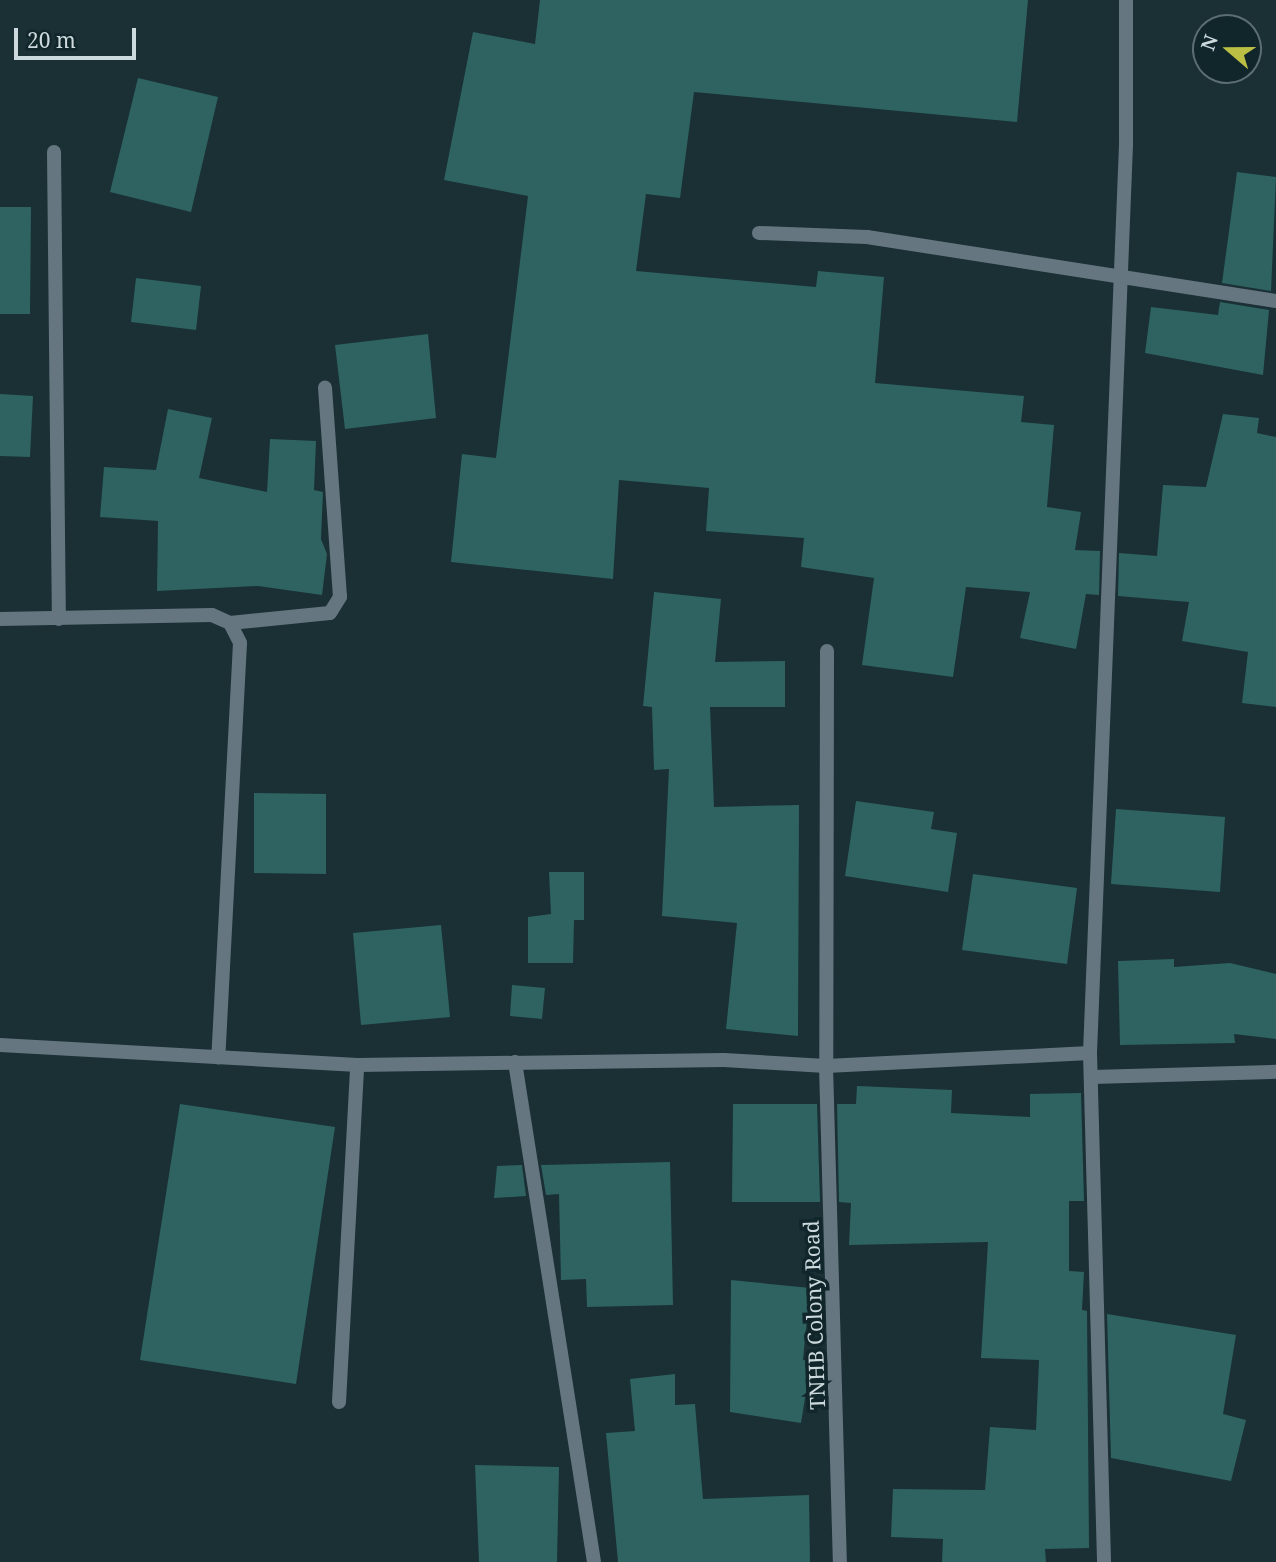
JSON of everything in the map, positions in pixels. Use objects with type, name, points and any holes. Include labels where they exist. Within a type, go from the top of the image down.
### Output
[{"type":"street","points":[[1104,1562],[1090,1053],[1119,276],[1126,0]]},
{"type":"street","points":[[54,152],[59,619]]},
{"type":"street","points":[[759,233],[867,237],[1276,301]]},
{"type":"street","points":[[0,619],[212,615],[230,623],[330,613],[340,597],[326,388]]},
{"type":"street","points":[[218,1057],[240,643],[230,623]]},
{"type":"street","name":"TNHB Colony Road","points":[[827,652],[826,1066],[840,1562]]},
{"type":"street","points":[[0,1045],[357,1065],[515,1062],[826,1066],[1090,1053]]},
{"type":"street","points":[[515,1062],[594,1562]]},
{"type":"street","points":[[339,1402],[357,1065]]},
{"type":"street","points":[[1092,1077],[1276,1072]]},
{"type":"building","points":[[540,0],[1028,0],[1017,122],[694,92],[680,198],[646,194],[636,271],[816,287],[818,271],[884,277],[875,383],[1024,396],[1021,422],[1054,425],[1047,507],[1081,512],[1075,550],[1100,551],[1099,595],[1086,594],[1076,649],[1020,638],[1030,592],[966,587],[953,677],[862,665],[874,578],[801,567],[804,538],[706,531],[709,488],[619,480],[613,579],[451,562],[462,454],[496,458],[528,196],[444,180],[473,32],[535,44]]},
{"type":"building","points":[[138,78],[218,97],[191,212],[110,192]]},
{"type":"building","points":[[1237,172],[1276,177],[1271,291],[1222,283]]},
{"type":"building","points":[[0,207],[31,207],[30,314],[0,314]]},
{"type":"building","points":[[136,278],[201,286],[196,330],[131,322]]},
{"type":"building","points":[[1220,302],[1269,310],[1263,375],[1145,353],[1151,307],[1218,315]]},
{"type":"building","points":[[428,334],[436,418],[345,429],[335,345]]},
{"type":"building","points":[[0,394],[33,396],[30,457],[0,456]]},
{"type":"building","points":[[168,409],[212,418],[199,478],[267,492],[270,439],[316,441],[314,490],[323,492],[321,539],[327,554],[322,595],[258,586],[157,591],[158,521],[100,517],[104,467],[156,470]]},
{"type":"building","points":[[1223,414],[1259,418],[1257,433],[1276,437],[1276,707],[1242,703],[1248,652],[1182,641],[1189,602],[1118,596],[1119,553],[1157,556],[1163,485],[1206,487]]},
{"type":"building","points":[[654,592],[721,599],[715,662],[785,661],[785,707],[710,707],[714,807],[799,805],[798,1036],[726,1029],[737,923],[662,916],[669,769],[654,770],[652,707],[643,706]]},
{"type":"building","points":[[254,793],[326,794],[326,874],[254,873]]},
{"type":"building","points":[[856,801],[934,812],[931,829],[957,833],[948,892],[845,876]]},
{"type":"building","points":[[1116,809],[1225,817],[1220,892],[1111,884]]},
{"type":"building","points":[[549,872],[584,872],[584,920],[574,920],[573,963],[528,963],[528,917],[551,914]]},
{"type":"building","points":[[973,874],[1077,888],[1067,964],[962,950]]},
{"type":"building","points":[[441,925],[450,1017],[361,1025],[353,933]]},
{"type":"building","points":[[1174,959],[1174,967],[1230,963],[1276,974],[1276,1039],[1234,1034],[1235,1043],[1120,1045],[1118,961]]},
{"type":"building","points":[[512,985],[545,988],[542,1019],[510,1016]]},
{"type":"building","points":[[857,1086],[952,1090],[951,1113],[1030,1117],[1030,1094],[1081,1093],[1084,1201],[1069,1201],[1069,1271],[1084,1272],[1082,1310],[1087,1311],[1089,1548],[1045,1549],[1046,1562],[942,1562],[943,1539],[891,1537],[893,1489],[985,1490],[990,1427],[1036,1430],[1039,1360],[981,1358],[988,1242],[849,1245],[851,1203],[839,1202],[837,1104],[856,1104]]},
{"type":"building","points":[[180,1104],[335,1127],[296,1384],[140,1360]]},
{"type":"building","points":[[733,1104],[817,1104],[820,1202],[732,1202]]},
{"type":"building","points":[[670,1162],[673,1305],[587,1307],[586,1279],[561,1280],[559,1194],[546,1195],[541,1165]]},
{"type":"building","points":[[522,1165],[526,1196],[494,1198],[497,1166]]},
{"type":"building","points":[[731,1280],[810,1288],[803,1360],[811,1361],[801,1423],[730,1412]]},
{"type":"building","points":[[1107,1314],[1236,1335],[1223,1414],[1246,1420],[1231,1481],[1111,1458]]},
{"type":"building","points":[[675,1374],[675,1405],[695,1404],[703,1499],[809,1495],[810,1562],[618,1562],[606,1433],[635,1431],[630,1379]]},
{"type":"building","points":[[475,1465],[559,1467],[557,1562],[479,1562]]}]
